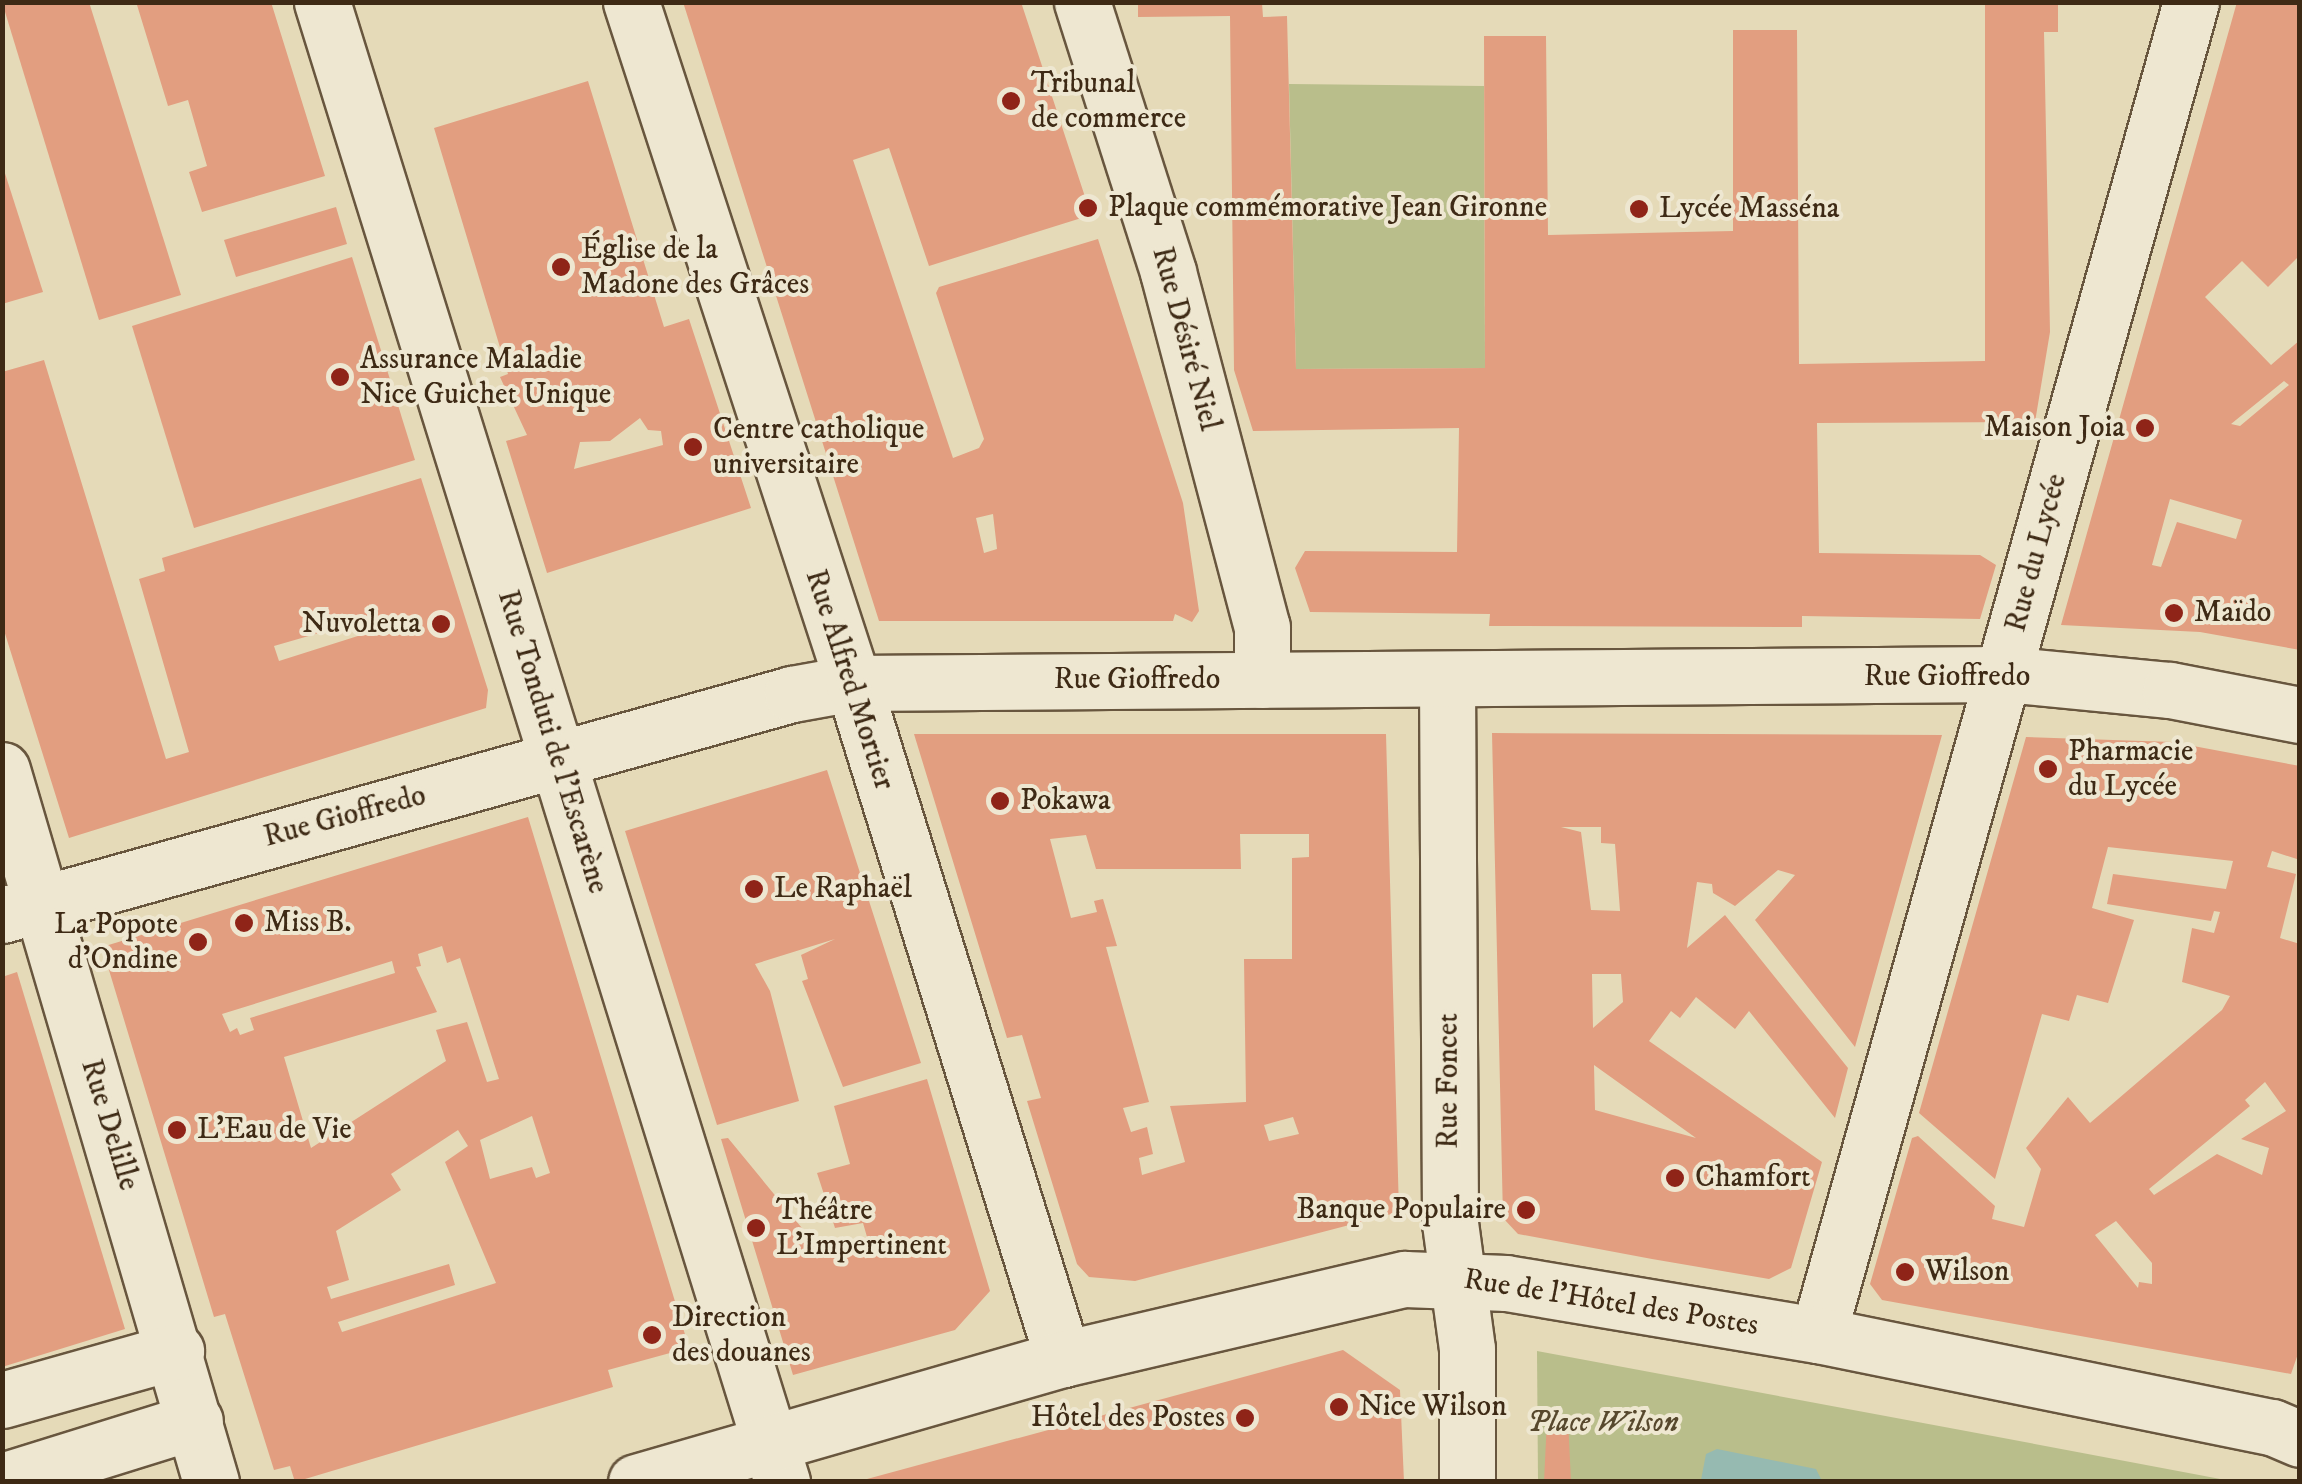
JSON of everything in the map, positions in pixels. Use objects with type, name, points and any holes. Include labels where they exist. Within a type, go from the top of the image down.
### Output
[{"type":"street","name":"Rue Tonduti de l'Escarène","points":[[322,2],[775,1461]]},
{"type":"street","name":"Rue Alfred Mortier","points":[[631,2],[853,683],[1063,1359]]},
{"type":"street","name":"Rue Désiré Niel","points":[[1082,2],[1168,272],[1262,627],[1262,680]]},
{"type":"street","name":"Rue du Lycée","points":[[1818,1335],[2191,2]]},
{"type":"street","name":"Rue Gioffredo","points":[[22,908],[559,759],[853,683],[2004,674],[2170,690],[2300,715]]},
{"type":"street","name":"Rue Foncet","points":[[1447,678],[1450,1223],[1467,1349],[1467,1482]]},
{"type":"street","name":"Rue Delille","points":[[2,770],[22,908],[176,1351],[212,1482]]},
{"type":"street","name":"Rue de l'Hôtel des Postes","points":[[636,1482],[775,1461],[1063,1359],[1404,1279],[1458,1278],[1818,1335],[2272,1427],[2300,1439]]},
{"type":"street","points":[[2,1400],[176,1351]]},
{"type":"street","points":[[2,1481],[195,1421]]},
{"type":"green space","points":[[1289,84],[1484,86],[1485,368],[1296,369]]},
{"type":"green space","name":"Place Wilson","points":[[1537,1351],[1966,1431],[2231,1481],[1538,1481]]},
{"type":"water","points":[[1717,1449],[1816,1469],[1822,1481],[1681,1481],[1701,1480],[1706,1454]]},
{"type":"building","points":[[2,2],[89,2],[181,295],[99,320]]},
{"type":"building","points":[[271,2],[325,176],[202,212],[189,172],[207,166],[188,100],[168,106],[137,5]]},
{"type":"building","points":[[683,2],[1021,2],[1091,215],[929,266],[889,148],[853,160],[953,458],[979,448],[984,439],[936,293],[939,287],[1098,239],[1183,503],[1199,611],[1192,622],[1175,614],[1173,621],[879,621]],"holes":[[[993,514],[997,549],[984,553],[976,518]]]},
{"type":"building","points":[[1138,2],[1262,3],[1263,17],[1287,16],[1296,369],[1485,368],[1484,36],[1546,36],[1548,235],[1733,231],[1733,30],[1797,30],[1799,364],[1985,361],[1985,3],[2058,2],[2058,32],[2044,32],[2050,332],[2035,422],[1817,423],[1819,553],[1980,555],[1996,565],[1980,619],[1802,616],[1802,627],[1489,626],[1490,614],[1310,612],[1295,568],[1305,551],[1457,552],[1459,428],[1253,431],[1234,370],[1230,16],[1138,17]]},
{"type":"building","points":[[2237,2],[2300,2],[2300,255],[2268,287],[2242,261],[2205,297],[2271,365],[2300,340],[2300,650],[2200,632],[2061,625]],"holes":[[[2284,381],[2289,385],[2240,426],[2231,424]],[[2170,499],[2242,520],[2236,539],[2177,522],[2161,567],[2152,565]]]},
{"type":"building","name":"Église de la Madone des Grâces","points":[[588,81],[664,327],[689,319],[751,508],[547,573],[506,441],[527,435],[500,377],[508,374],[434,128]],"holes":[[[640,418],[648,430],[661,431],[663,445],[574,469],[580,442],[610,441]]]},
{"type":"building","points":[[2,164],[43,292],[2,304]]},
{"type":"building","points":[[336,207],[347,244],[236,277],[224,240]]},
{"type":"building","points":[[352,257],[415,460],[194,528],[132,326]]},
{"type":"building","points":[[44,360],[166,759],[189,752],[139,579],[165,571],[162,558],[421,478],[488,690],[486,708],[69,838],[2,624],[2,372]],"holes":[[[357,622],[361,635],[279,661],[274,646]]]},
{"type":"building","points":[[1492,733],[1942,735],[1855,1047],[1755,920],[1795,875],[1778,870],[1735,906],[1713,893],[1712,884],[1697,882],[1687,948],[1725,915],[1848,1068],[1835,1118],[1749,1011],[1735,1029],[1696,997],[1680,1018],[1671,1011],[1649,1041],[1822,1162],[1791,1268],[1769,1279],[1652,1259],[1518,1234],[1503,1218]],"holes":[[[1561,827],[1601,827],[1601,843],[1615,844],[1620,911],[1591,910],[1581,832]],[[1592,974],[1621,974],[1623,1002],[1593,1028]],[[1594,1065],[1696,1138],[1595,1110]]]},
{"type":"building","points":[[914,734],[1386,734],[1399,1212],[1135,1281],[1089,1277],[1077,1264],[1027,1101],[1041,1098],[1022,1035],[1007,1038]],"holes":[[[1240,834],[1309,834],[1309,857],[1292,858],[1292,959],[1244,959],[1246,1102],[1170,1106],[1185,1162],[1142,1175],[1139,1158],[1153,1154],[1147,1127],[1131,1132],[1123,1108],[1149,1102],[1106,947],[1117,946],[1103,899],[1094,901],[1097,912],[1071,918],[1050,839],[1086,835],[1096,869],[1241,869]],[[1293,1117],[1299,1134],[1269,1141],[1264,1125]]]},
{"type":"building","points":[[2026,737],[2172,742],[2300,766],[2300,860],[2272,851],[2267,867],[2296,874],[2280,938],[2300,944],[2300,1348],[2291,1374],[1882,1300],[1870,1284],[1912,1138],[1918,1136],[1995,1206],[1992,1219],[2024,1227],[2041,1169],[2026,1148],[2068,1097],[2090,1123],[2222,1010],[2230,996],[2182,982],[2192,928],[2214,933],[2220,912],[2214,911],[2211,921],[2107,904],[2113,874],[2226,889],[2233,861],[2108,847],[2092,908],[2134,920],[2108,1003],[2077,995],[2069,1021],[2042,1014],[1995,1179],[1919,1113]],"holes":[[[2265,1082],[2286,1111],[2241,1139],[2269,1148],[2262,1175],[2217,1154],[2154,1195],[2149,1189],[2250,1106],[2245,1100]],[[2116,1221],[2152,1263],[2152,1284],[2139,1282],[2138,1288],[2095,1235]]]},
{"type":"building","points":[[827,770],[921,1063],[843,1087],[802,981],[808,979],[801,955],[835,939],[755,964],[770,991],[799,1101],[717,1125],[625,831]]},
{"type":"building","points":[[528,817],[687,1341],[681,1350],[608,1370],[613,1387],[295,1482],[290,1466],[274,1470],[225,1314],[214,1317],[102,947]],"holes":[[[442,946],[447,963],[460,958],[499,1079],[487,1082],[467,1022],[436,1030],[446,1061],[311,1148],[284,1057],[437,1012],[416,967],[421,966],[418,954]],[[392,961],[395,973],[250,1018],[254,1030],[240,1035],[237,1028],[230,1032],[222,1014]],[[532,1116],[550,1173],[536,1178],[532,1167],[490,1179],[480,1140]],[[458,1130],[468,1146],[445,1162],[496,1283],[342,1332],[338,1322],[455,1285],[449,1264],[331,1299],[327,1287],[349,1280],[336,1231],[401,1190],[391,1174]]]},
{"type":"building","points":[[17,972],[125,1329],[2,1367],[2,977]]},
{"type":"building","points":[[927,1079],[990,1291],[955,1330],[793,1375],[721,1139],[728,1138],[820,1250],[867,1237],[863,1223],[835,1228],[817,1173],[850,1164],[834,1106]]},
{"type":"building","name":"Hôtel des Postes","points":[[1343,1350],[1400,1390],[1404,1482],[856,1482]]},
{"type":"building","points":[[1547,1419],[1568,1419],[1571,1482],[1544,1482]]},
{"type":"place","name":"Tribunal de commerce","points":[[1011,101]]},
{"type":"place","name":"Plaque commémorative Jean Gironne","points":[[1088,208]]},
{"type":"place","name":"Lycée Masséna","points":[[1639,209]]},
{"type":"place","name":"Église de la Madone des Grâces","points":[[561,267]]},
{"type":"place","name":"Assurance Maladie Nice Guichet Unique","points":[[340,377]]},
{"type":"place","name":"Maison Joia","points":[[2145,428]]},
{"type":"place","name":"Centre catholique universitaire","points":[[693,447]]},
{"type":"place","name":"Maïdo","points":[[2174,613]]},
{"type":"place","name":"Nuvoletta","points":[[441,624]]},
{"type":"place","name":"Pharmacie du Lycée","points":[[2048,769]]},
{"type":"place","name":"Pokawa","points":[[1000,801]]},
{"type":"place","name":"Le Raphaël","points":[[754,889]]},
{"type":"place","name":"Miss B.","points":[[244,923]]},
{"type":"place","name":"La Popote d'Ondine","points":[[198,942]]},
{"type":"place","name":"L’Eau de Vie","points":[[177,1130]]},
{"type":"place","name":"Chamfort","points":[[1675,1178]]},
{"type":"place","name":"Banque Populaire","points":[[1526,1210]]},
{"type":"place","name":"Théâtre L'Impertinent","points":[[756,1228]]},
{"type":"place","name":"Wilson","points":[[1905,1272]]},
{"type":"place","name":"Direction des douanes","points":[[652,1335]]},
{"type":"place","name":"Nice Wilson","points":[[1339,1407]]},
{"type":"place","name":"Hôtel des Postes","points":[[1245,1418]]}]
